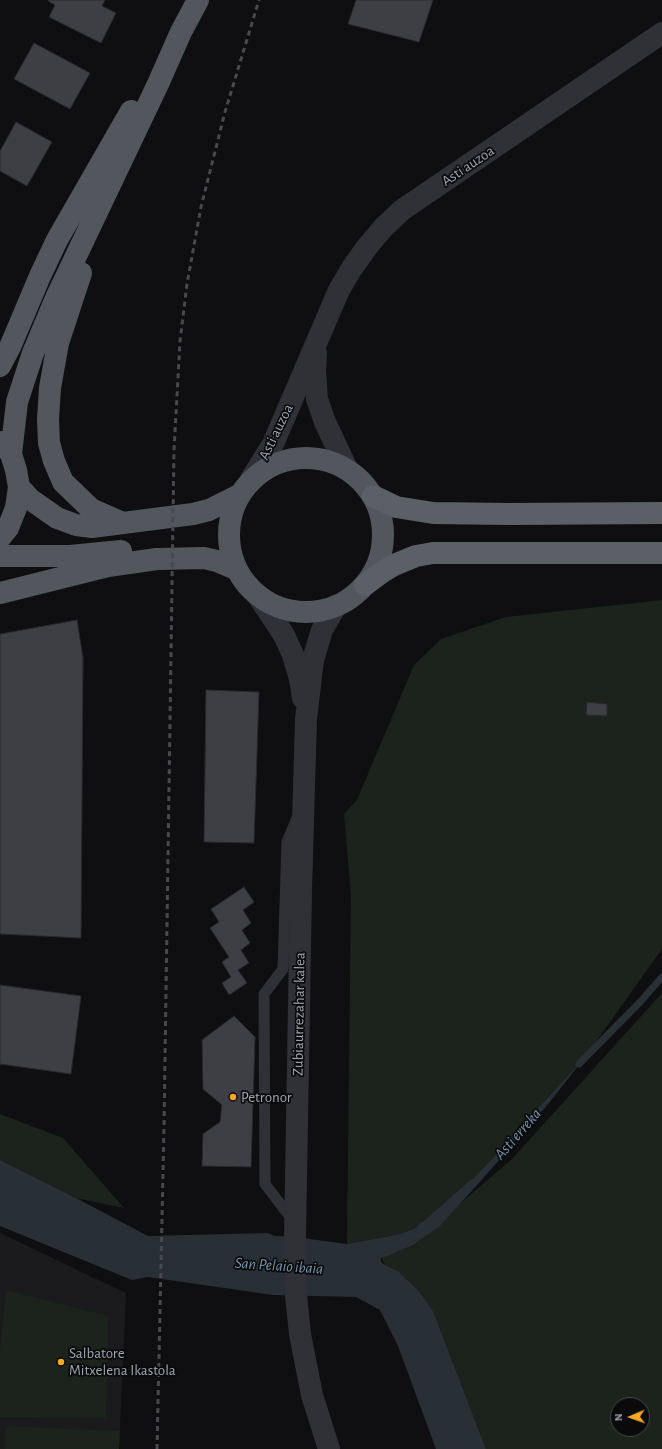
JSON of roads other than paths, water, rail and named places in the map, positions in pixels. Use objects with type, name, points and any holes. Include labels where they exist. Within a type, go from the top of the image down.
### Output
[{"type":"highway","points":[[0,366],[10,347],[57,240],[125,122],[181,32],[198,0]]},
{"type":"highway","points":[[0,538],[8,528],[16,508],[19,487],[16,470],[5,447],[17,402],[33,353],[56,298],[158,84],[181,32]]},
{"type":"highway","points":[[87,232],[86,258],[58,343],[50,388],[48,420],[49,443],[54,461],[63,482],[91,509],[123,524]]},
{"type":"highway","points":[[19,487],[30,499],[57,518],[76,525],[92,527],[193,514],[209,510],[245,487],[268,467],[287,459],[308,457],[329,460],[348,469],[362,481],[373,496],[382,518],[383,542],[378,565],[365,585]]},
{"type":"highway","points":[[245,487],[230,518],[229,544],[236,569],[258,596],[287,610],[304,612],[320,611],[336,606],[352,597],[365,585],[394,565],[416,556],[433,553],[662,553]]},
{"type":"highway","points":[[373,496],[396,507],[433,513],[662,513]]},
{"type":"highway","points":[[0,556],[70,556],[157,549],[179,552],[217,561],[236,569]]},
{"type":"highway","points":[[0,592],[108,566],[157,559],[204,558]]},
{"type":"street","name":"Asti auzoa","points":[[245,487],[273,444],[331,307],[352,268],[371,242],[402,210],[662,34]]},
{"type":"street","name":"Asti auzoa","points":[[318,340],[314,371],[317,399],[325,422],[348,469]]},
{"type":"street","name":"Zubiaurrezahar kalea","points":[[258,596],[284,635],[293,655],[300,679],[306,719]]},
{"type":"street","name":"Zubiaurrezahar kalea","points":[[329,1449],[312,1395],[300,1334],[296,1295],[295,1231],[306,719],[314,654],[322,630],[336,606]]},
{"type":"lane","points":[[295,1231],[264,1184],[264,994],[283,969],[287,842],[303,804]]},
{"type":"water","name":"San Pelaio ibaia","points":[[585,1057],[549,1103],[439,1227],[411,1246],[381,1258],[381,1262],[398,1271],[419,1291],[433,1311],[486,1449],[436,1449],[398,1346],[380,1310],[356,1297],[273,1295],[148,1277],[132,1280],[0,1226],[0,1160],[148,1236],[268,1233],[275,1236],[295,1237],[347,1244],[400,1234],[426,1224],[444,1211]]},
{"type":"waterway","name":"Asti erreka","points":[[579,1064],[641,1001],[662,977]]},
{"type":"waterway","name":"Asti erreka","points":[[420,1228],[472,1183]]},
{"type":"railway","points":[[157,1449],[164,1127],[174,450],[180,341],[187,284],[201,207],[225,112],[259,0]]},
{"type":"place","name":"Petronor","points":[[233,1097]]},
{"type":"place","name":"Salbatore Mitxelena Ikastola","points":[[61,1362]]}]
